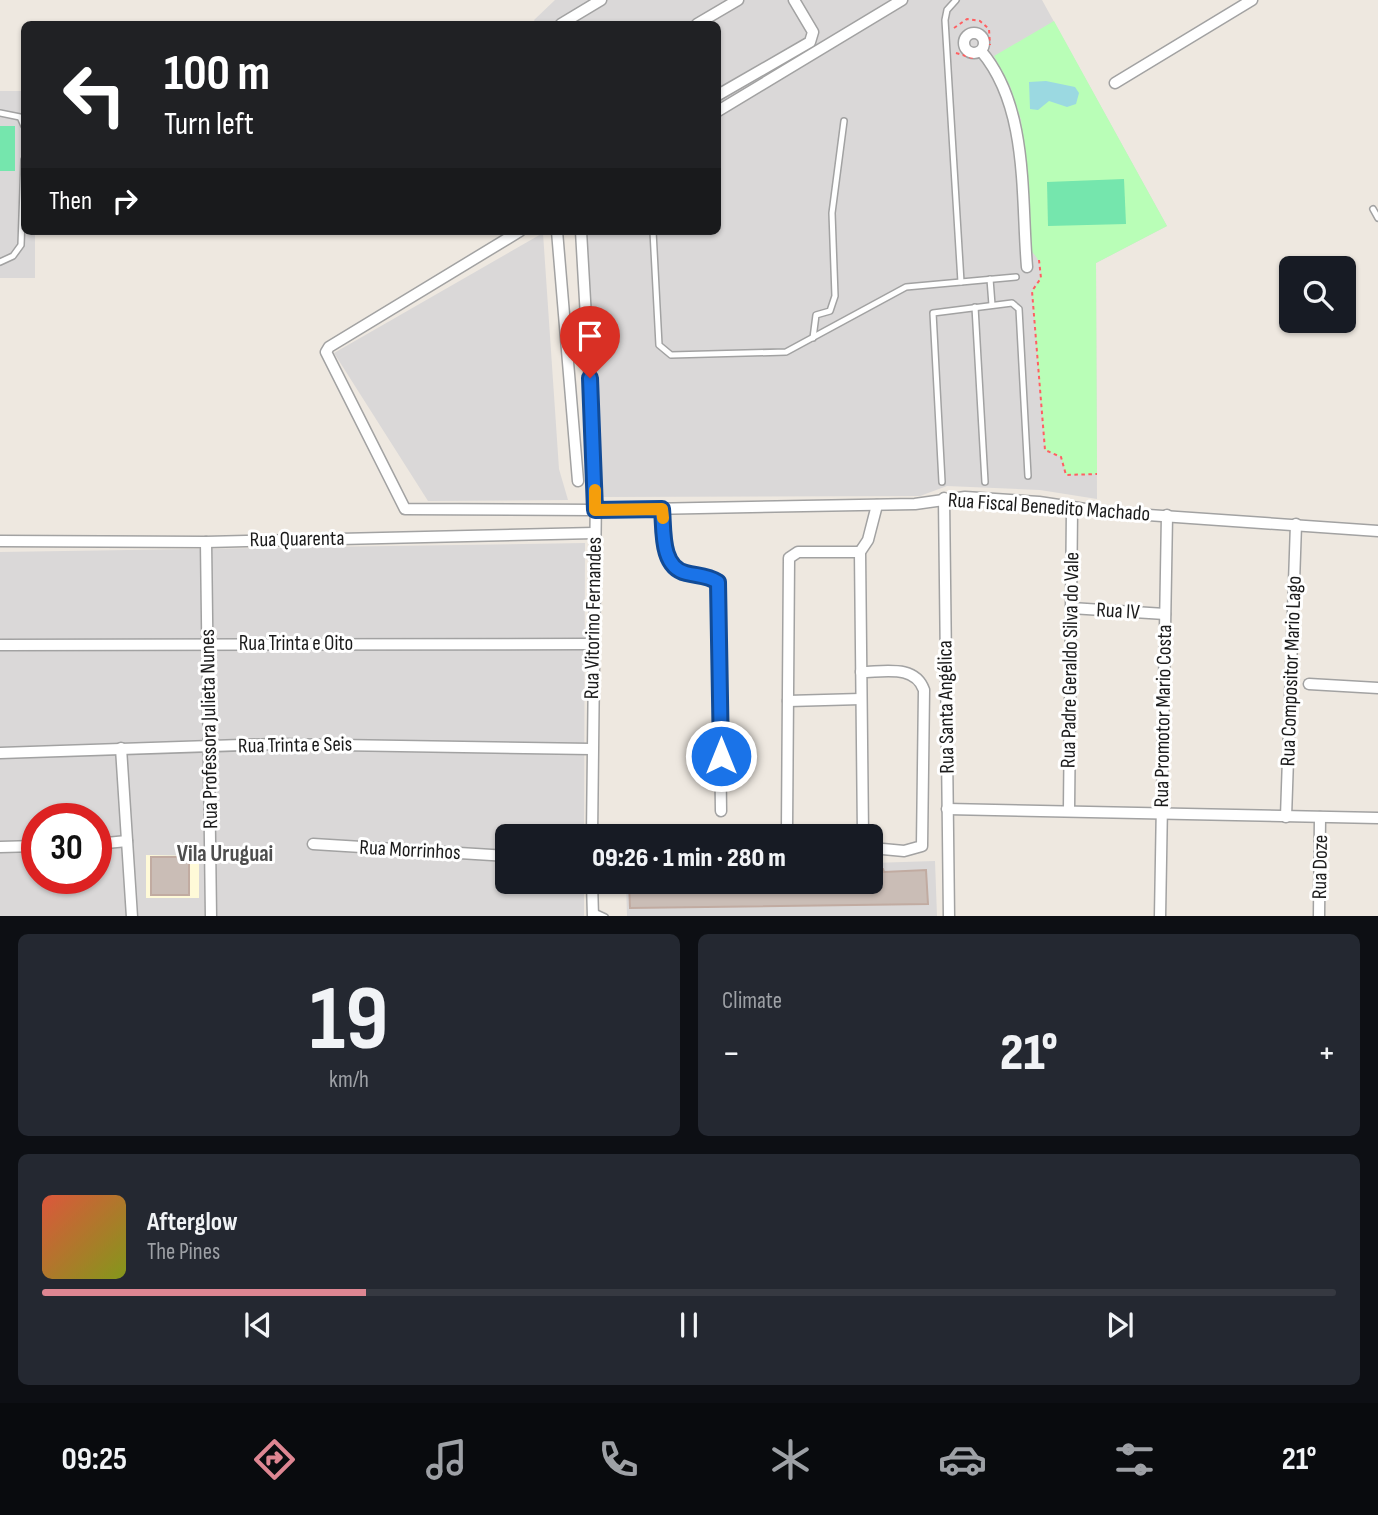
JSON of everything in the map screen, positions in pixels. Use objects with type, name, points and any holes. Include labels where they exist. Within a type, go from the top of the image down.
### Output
[{"type":"street","points":[[566,21],[601,0]]},
{"type":"street","points":[[702,21],[738,0]]},
{"type":"street","points":[[721,93],[810,42],[813,32],[793,0]]},
{"type":"street","points":[[721,109],[902,0]]},
{"type":"street","points":[[1115,83],[1252,0]]},
{"type":"street","points":[[982,52],[1004,90],[1015,122],[1027,267]]},
{"type":"street","name":"Rua Fiscal Benedito Machado","points":[[513,235],[329,347],[327,357],[405,509],[662,509],[915,504],[944,498],[1039,502],[1056,499],[1072,509],[1378,531]]},
{"type":"street","points":[[557,235],[578,481]]},
{"type":"street","name":"Rua Vitorino Fernandes","points":[[581,235],[594,439],[592,824]]},
{"type":"street","points":[[1039,502],[1040,490]]},
{"type":"street","name":"Rua Santa Angélica","points":[[944,498],[949,916]]},
{"type":"street","points":[[863,824],[860,552],[868,540],[877,505]]},
{"type":"street","points":[[662,509],[665,548],[672,565],[683,572],[709,576],[718,582],[721,811]]},
{"type":"street","name":"Rua Padre Geraldo Silva do Vale","points":[[1069,810],[1072,509]]},
{"type":"street","name":"Rua Promotor Mario Costa","points":[[1160,916],[1167,515]]},
{"type":"street","name":"Rua Compositor Mario Lago","points":[[1286,817],[1296,524]]},
{"type":"street","name":"Rua Quarenta","points":[[0,541],[206,542],[594,533]]},
{"type":"street","name":"Rua Professora Julieta Nunes","points":[[206,542],[211,916]]},
{"type":"street","points":[[787,824],[789,558],[798,552],[860,552]]},
{"type":"street","name":"Rua IV","points":[[1071,608],[1165,614]]},
{"type":"street","name":"Rua Trinta e Oito","points":[[0,645],[592,644]]},
{"type":"street","points":[[861,672],[911,673],[920,679],[924,690],[922,846],[904,851],[883,849]]},
{"type":"street","points":[[1309,684],[1378,688]]},
{"type":"street","points":[[788,702],[862,699]]},
{"type":"street","name":"Rua Trinta e Seis","points":[[0,753],[121,748],[407,744],[591,749]]},
{"type":"street","points":[[121,748],[132,916]]},
{"type":"street","points":[[947,809],[1378,818]]},
{"type":"street","name":"Rua Doze","points":[[1319,916],[1320,817]]},
{"type":"street","points":[[112,842],[127,841]]},
{"type":"street","name":"Rua Morrinhos","points":[[313,844],[495,855]]},
{"type":"street","points":[[0,847],[21,846]]},
{"type":"street","points":[[592,894],[592,914]]},
{"type":"lane","points":[[956,0],[947,10],[945,20],[961,282]]},
{"type":"lane","points":[[0,113],[19,117],[21,121]]},
{"type":"lane","points":[[813,338],[816,314],[830,311],[835,296],[831,238],[844,121]]},
{"type":"lane","points":[[1373,209],[1378,218]]},
{"type":"lane","points":[[0,262],[13,257],[21,245],[21,235]]},
{"type":"lane","points":[[653,235],[659,345],[665,353],[689,356],[786,352],[906,287],[1016,277]]},
{"type":"lane","points":[[990,279],[992,305]]},
{"type":"lane","points":[[942,482],[933,313],[1012,303],[1019,309],[1028,476]]},
{"type":"lane","points":[[975,307],[985,482]]},
{"type":"lane","points":[[592,914],[605,916]]},
{"type":"path","points":[[953,30],[967,19],[979,21],[991,36],[982,52],[962,57],[953,48]]},
{"type":"path","points":[[1037,256],[1041,278],[1032,291],[1045,450],[1061,457],[1066,475],[1097,474]]},
{"type":"shaded area","points":[[555,0],[1042,0],[1167,226],[1096,263],[1097,499],[1040,490],[947,486],[920,496],[601,497],[586,235],[721,235],[721,21],[534,20]]},
{"type":"shaded area","points":[[0,91],[21,91],[21,235],[35,235],[35,278],[0,278]]},
{"type":"shaded area","points":[[543,235],[559,469],[568,500],[428,501],[334,353]]},
{"type":"shaded area","name":"Vila Uruguai","points":[[585,543],[584,824],[495,824],[495,894],[584,894],[584,916],[0,916],[0,552]]},
{"type":"shaded area","points":[[146,855],[199,856],[199,898],[146,898]]},
{"type":"shaded area","points":[[935,861],[937,916],[627,916],[626,894],[883,894],[883,863]]},
{"type":"green space","points":[[1054,21],[1167,226],[1096,263],[1097,474],[1066,475],[1061,457],[1045,450],[1032,291],[1039,281],[1041,271],[1038,260],[1031,251],[1021,120],[1010,86],[994,56]]},
{"type":"green space","points":[[0,126],[15,126],[15,171],[0,171]]},
{"type":"green space","points":[[1124,179],[1126,224],[1048,226],[1047,182]]},
{"type":"water","points":[[1046,81],[1075,87],[1079,93],[1076,104],[1067,107],[1049,101],[1038,110],[1030,109],[1029,82]]},
{"type":"building","points":[[151,857],[189,857],[189,895],[151,895]]},
{"type":"building","points":[[883,869],[884,872],[926,870],[928,904],[630,908],[629,894],[883,894]]},
{"type":"slow traffic","points":[[595,490],[595,510],[662,509],[663,518]]},
{"type":"district","name":"Vila Uruguai","points":[[225,854]]},
{"type":"route","points":[[590,378],[595,510],[662,509],[665,548],[672,565],[683,572],[709,576],[718,582],[721,756]]}]
